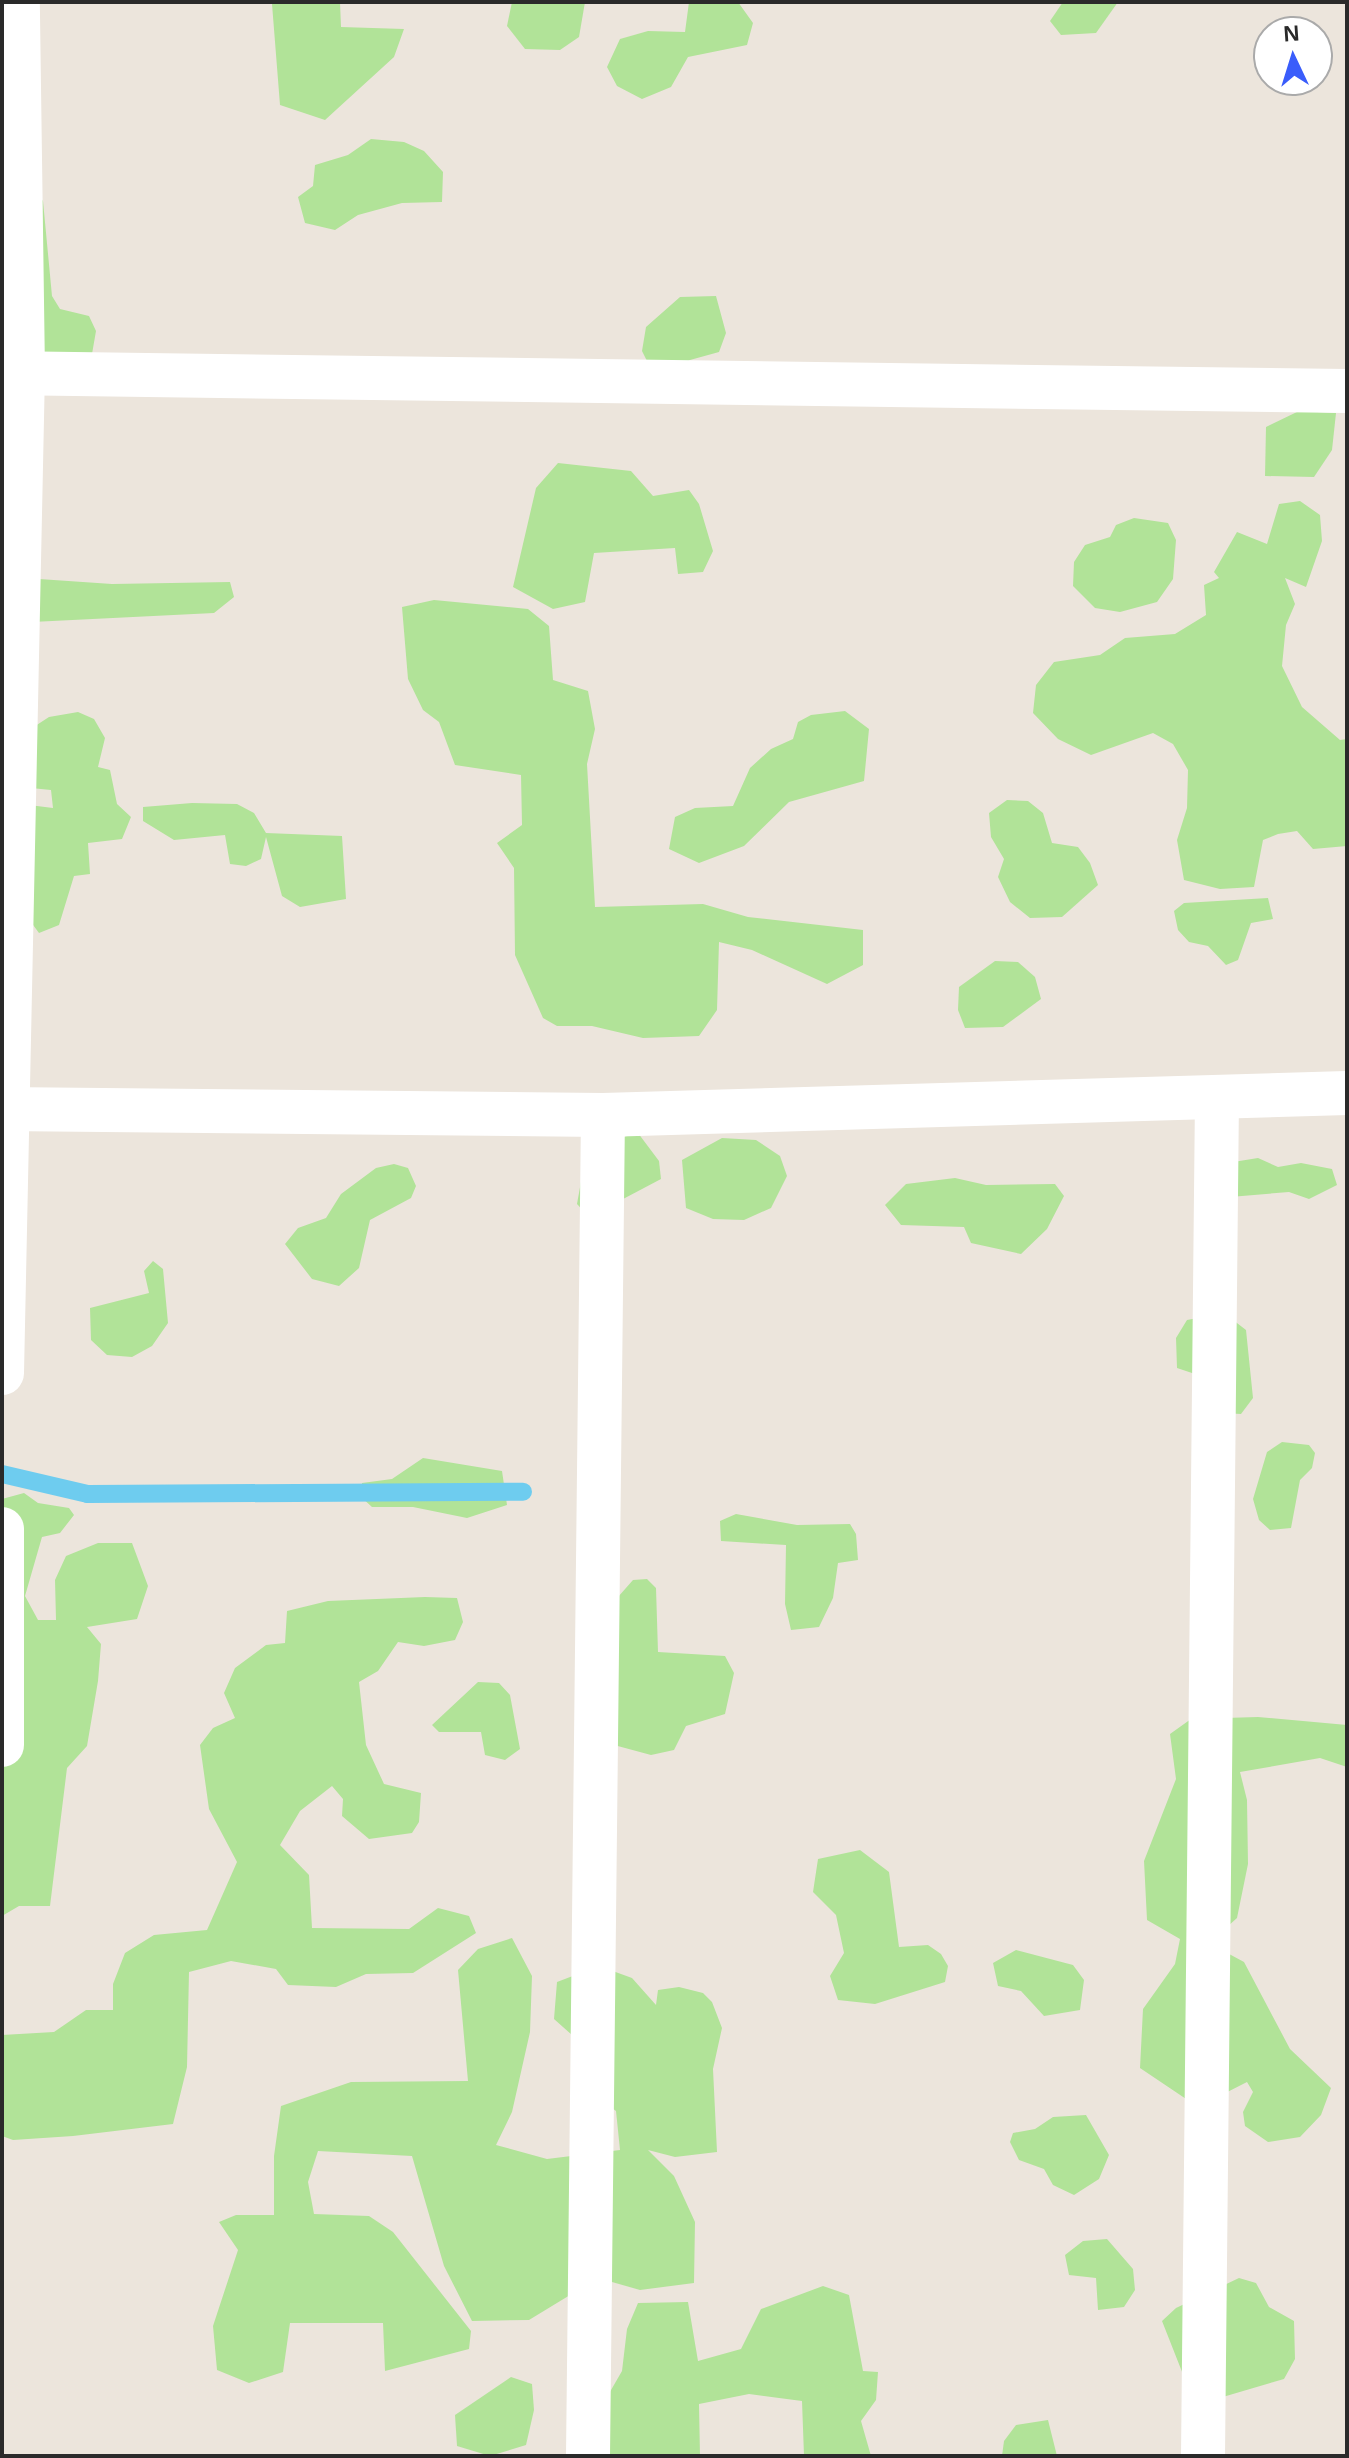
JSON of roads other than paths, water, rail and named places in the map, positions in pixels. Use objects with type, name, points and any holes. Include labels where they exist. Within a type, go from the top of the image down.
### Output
[{"type":"street","points":[[2,1373],[18,2]]},
{"type":"street","points":[[12,373],[1347,391]]},
{"type":"street","points":[[6,1109],[603,1115],[1347,1093]]},
{"type":"street","points":[[1203,2456],[1217,1097]]},
{"type":"street","points":[[588,2456],[603,1115]]},
{"type":"street","points":[[2,1529],[2,1745]]},
{"type":"waterway","points":[[2,1474],[88,1494],[523,1492]]}]
